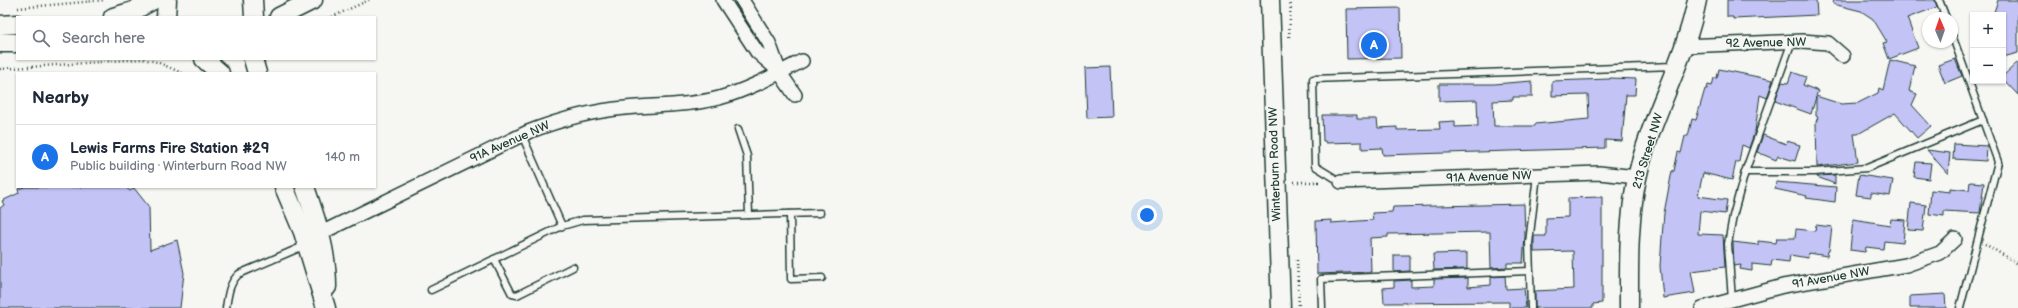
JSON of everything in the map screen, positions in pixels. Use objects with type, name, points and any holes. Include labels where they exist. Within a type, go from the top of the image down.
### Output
[{"type":"street","points":[[116,16],[133,11],[152,0]]},
{"type":"street","points":[[166,16],[167,0]]},
{"type":"street","points":[[253,0],[254,16]]},
{"type":"street","points":[[281,16],[313,0]]},
{"type":"street","points":[[723,0],[757,52],[780,72]]},
{"type":"street","points":[[742,0],[769,43],[780,72],[795,94]]},
{"type":"street","name":"Winterburn Road NW","points":[[1267,0],[1270,20]]},
{"type":"street","name":"Winterburn Road NW","points":[[1270,0],[1281,308]]},
{"type":"street","name":"213 Street NW","points":[[1629,308],[1629,246],[1637,177],[1650,135],[1684,46],[1697,0]]},
{"type":"street","points":[[0,25],[16,16]]},
{"type":"street","name":"92 Avenue NW","points":[[1684,46],[1792,41],[1828,43],[1843,56]]},
{"type":"street","points":[[0,44],[16,43]]},
{"type":"street","points":[[205,60],[219,72]]},
{"type":"street","points":[[253,60],[256,72]]},
{"type":"street","name":"91A Avenue NW","points":[[314,239],[522,135],[571,116],[599,111],[694,103],[720,98],[745,89],[802,61]]},
{"type":"street","name":"91A Avenue NW","points":[[1341,182],[1599,173],[1637,177]]},
{"type":"street","points":[[285,188],[314,239]]},
{"type":"street","points":[[305,188],[327,308]]},
{"type":"street","name":"91 Avenue NW","points":[[1702,308],[1784,286],[1906,265],[1940,253],[1955,239]]},
{"type":"lane","points":[[1939,0],[1944,12]]},
{"type":"lane","points":[[1732,300],[1728,244],[1733,216],[1745,172],[1792,41]]},
{"type":"lane","points":[[1957,48],[1998,162],[1960,308]]},
{"type":"lane","points":[[1341,182],[1315,166],[1314,79],[1677,66]]},
{"type":"lane","points":[[1745,172],[1815,172],[1867,168],[1983,120]]},
{"type":"lane","points":[[738,129],[747,156],[749,215]]},
{"type":"lane","points":[[522,135],[562,226]]},
{"type":"lane","points":[[1531,308],[1529,243],[1537,175]]},
{"type":"lane","points":[[431,290],[562,226],[583,220],[820,213]]},
{"type":"lane","points":[[790,214],[791,279],[822,278]]},
{"type":"lane","points":[[226,308],[230,287],[234,278],[239,274],[314,239]]},
{"type":"lane","points":[[494,259],[512,294],[518,295],[573,267]]},
{"type":"lane","points":[[1322,308],[1321,279],[1530,271]]},
{"type":"path","points":[[16,16],[105,0]]},
{"type":"path","points":[[334,16],[369,0]]},
{"type":"path","points":[[1289,44],[1291,0]]},
{"type":"path","points":[[0,69],[128,60]]},
{"type":"path","points":[[147,60],[157,62],[180,72]]},
{"type":"path","points":[[1293,175],[1294,190]]},
{"type":"path","points":[[1294,182],[1341,182]]},
{"type":"path","points":[[1978,240],[2018,264]]},
{"type":"path","points":[[1296,252],[1299,308]]},
{"type":"building","points":[[1727,0],[1816,0],[1817,15],[1733,19],[1733,17],[1727,17]]},
{"type":"building","points":[[1834,0],[1935,0],[1937,7],[1907,18],[1918,48],[1889,59],[1883,43],[1887,42],[1873,19],[1861,11],[1833,4]]},
{"type":"building","points":[[1998,0],[2018,0],[2018,53],[2006,56],[2006,12],[1994,12]]},
{"type":"building","points":[[1400,8],[1401,58],[1347,59],[1346,9]]},
{"type":"building","points":[[1955,59],[1962,76],[1945,83],[1938,65]]},
{"type":"building","points":[[1890,60],[1915,66],[1909,91],[1917,94],[1912,105],[1931,126],[1917,138],[1895,113],[1858,134],[1854,134],[1858,162],[1817,167],[1816,122],[1818,117],[1816,116],[1816,97],[1811,114],[1775,101],[1782,82],[1788,83],[1792,72],[1806,77],[1803,85],[1818,91],[1816,96],[1841,104],[1858,103],[1878,93],[1879,88],[1883,90]]},
{"type":"building","points":[[2018,62],[2018,95],[2006,82],[2006,73]]},
{"type":"building","points":[[1110,67],[1112,117],[1087,118],[1085,68]]},
{"type":"building","points":[[1719,69],[1773,80],[1767,98],[1760,95],[1755,131],[1749,148],[1742,145],[1739,162],[1736,162],[1732,180],[1703,173],[1698,196],[1727,200],[1725,214],[1700,211],[1698,234],[1723,235],[1725,267],[1691,271],[1695,293],[1663,298],[1660,266],[1662,237],[1664,213],[1672,171],[1674,171],[1678,152],[1681,153],[1685,136],[1688,136],[1692,119],[1696,120],[1705,89],[1707,89],[1708,85],[1712,86],[1714,78],[1717,78]]},
{"type":"building","points":[[1610,78],[1636,79],[1635,95],[1626,95],[1622,141],[1605,140],[1605,148],[1383,155],[1382,148],[1362,149],[1362,142],[1326,143],[1323,141],[1322,115],[1357,115],[1357,119],[1377,119],[1378,128],[1397,127],[1397,130],[1440,129],[1439,122],[1455,121],[1455,127],[1478,126],[1477,100],[1439,101],[1439,84],[1494,84],[1532,81],[1532,97],[1513,97],[1513,100],[1493,101],[1494,126],[1535,126],[1535,124],[1589,119],[1588,95],[1552,96],[1552,81]]},
{"type":"building","points":[[1763,135],[1786,144],[1787,141],[1800,145],[1795,161],[1778,156],[1776,160],[1757,152]]},
{"type":"building","points":[[1954,144],[1987,146],[1986,161],[1953,159]]},
{"type":"building","points":[[1927,150],[1950,153],[1948,174]]},
{"type":"building","points":[[1916,162],[1931,163],[1929,179],[1914,177]]},
{"type":"building","points":[[1835,175],[1835,184],[1817,177],[1817,176]]},
{"type":"building","points":[[1859,175],[1893,180],[1890,196],[1871,193],[1871,197],[1856,195]]},
{"type":"building","points":[[1776,182],[1836,187],[1835,202],[1806,198],[1807,196],[1775,189]]},
{"type":"building","points":[[1970,182],[1984,183],[1980,213],[1944,211],[1944,216],[1929,214],[1931,190],[1950,192],[1950,188],[1969,190]]},
{"type":"building","points":[[126,188],[130,191],[134,188],[149,207],[150,250],[177,240],[184,273],[180,308],[0,308],[0,208],[4,205],[2,201],[19,193],[18,189]]},
{"type":"building","points":[[1602,197],[1602,303],[1593,304],[1593,308],[1535,308],[1535,291],[1574,289],[1573,251],[1534,252],[1534,236],[1546,236],[1546,218],[1568,217],[1568,198]]},
{"type":"building","points":[[1911,203],[1926,205],[1923,231],[1908,230]]},
{"type":"building","points":[[1524,204],[1525,236],[1523,263],[1507,263],[1507,267],[1491,268],[1490,232],[1388,234],[1388,237],[1370,238],[1371,272],[1317,274],[1316,221],[1331,220],[1331,223],[1373,220],[1372,213],[1392,212],[1393,207]]},
{"type":"building","points":[[1853,219],[1890,225],[1891,219],[1905,220],[1903,243],[1884,241],[1883,249],[1866,247],[1865,252],[1850,250]]},
{"type":"building","points":[[1816,225],[1832,227],[1827,256],[1809,253],[1808,258],[1790,255],[1789,262],[1772,260],[1771,266],[1752,264],[1752,271],[1740,269],[1741,265],[1734,266],[1733,242],[1758,245],[1758,241],[1776,243],[1777,238],[1795,238],[1796,229],[1815,231]]},
{"type":"building","points":[[1467,253],[1467,269],[1434,270],[1433,254]]},
{"type":"building","points":[[1394,255],[1410,255],[1410,271],[1394,272]]},
{"type":"building","points":[[1505,276],[1506,289],[1524,288],[1526,308],[1509,308],[1509,302],[1384,303],[1383,288],[1394,287],[1394,281],[1411,280],[1411,287],[1434,286],[1434,279],[1468,278],[1468,287],[1491,285],[1491,277]]},
{"type":"building","points":[[1945,294],[1946,308],[1910,308],[1910,296]]},
{"type":"place","name":"Lewis Farms Fire Station #29","points":[[1374,45]]}]
